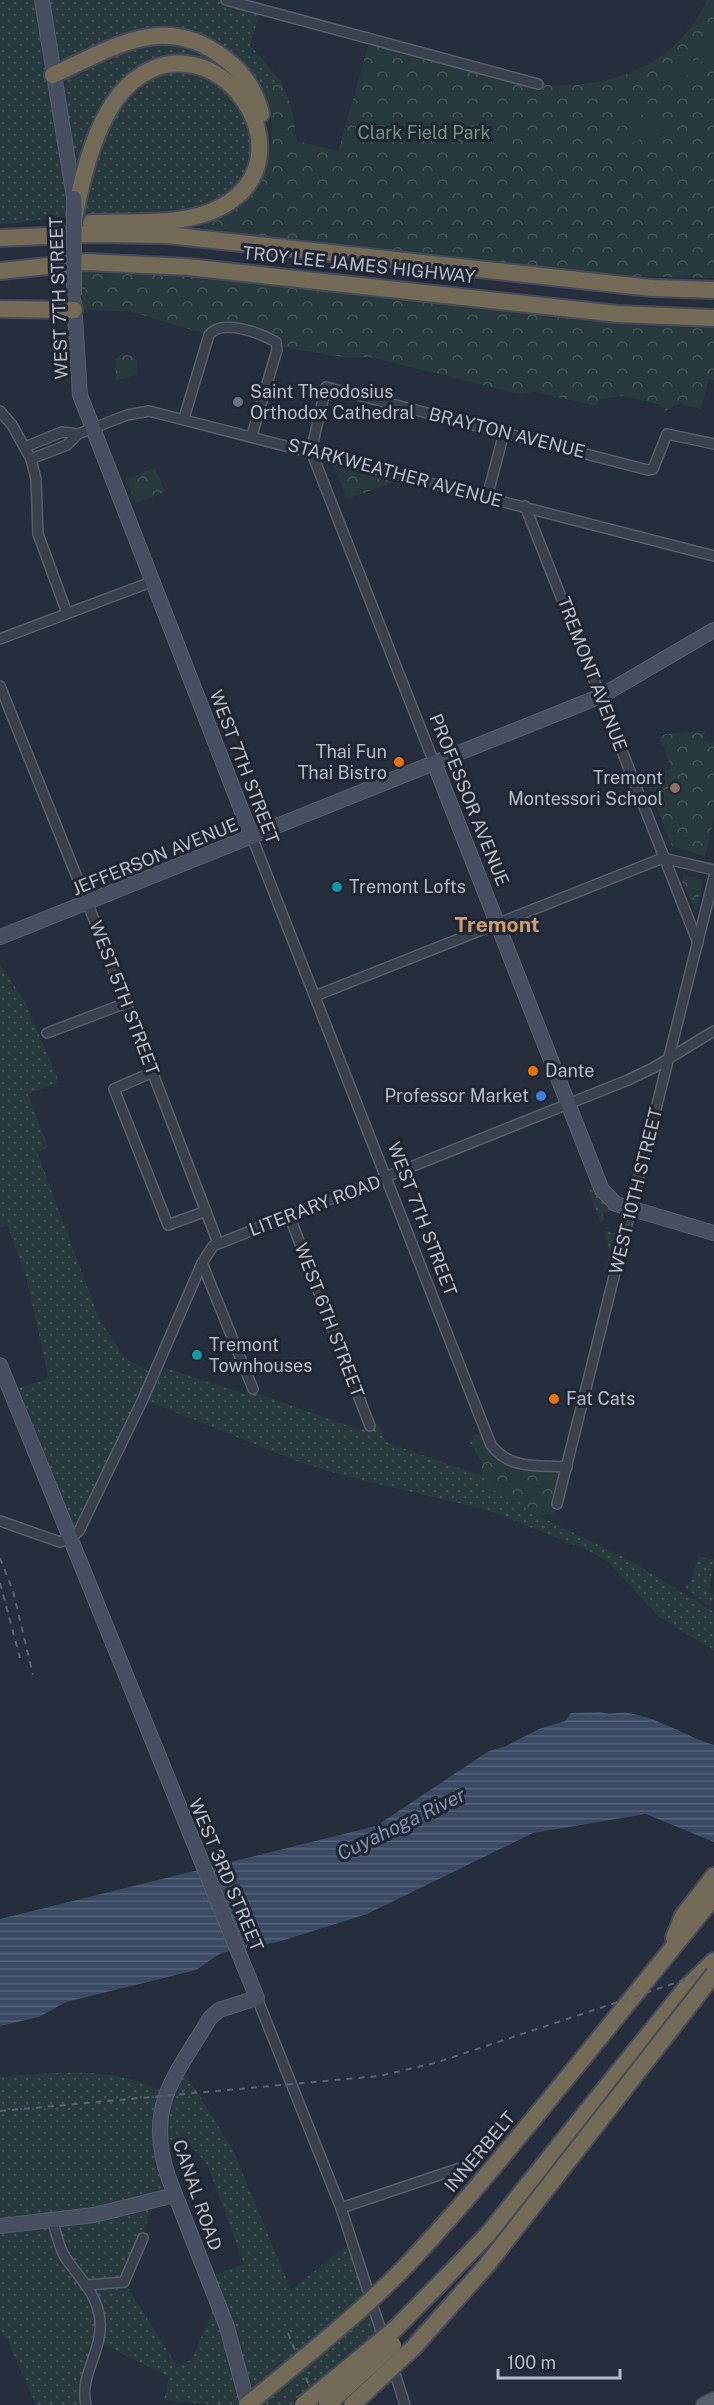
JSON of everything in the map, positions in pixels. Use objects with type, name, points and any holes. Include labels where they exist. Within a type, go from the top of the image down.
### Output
[{"type":"highway","points":[[0,230],[44,225],[168,220],[208,213],[235,198],[253,174],[260,149],[261,112],[245,77],[215,51],[194,41],[163,35],[135,39],[53,75]]},
{"type":"highway","points":[[75,215],[76,198],[91,154],[112,107],[131,82],[158,68],[184,64],[197,66],[231,83],[253,115],[260,149]]},
{"type":"highway","name":"TROY LEE JAMES HIGHWAY","points":[[0,238],[81,234],[167,235],[622,285],[710,290]]},
{"type":"highway","name":"TROY LEE JAMES HIGHWAY","points":[[0,271],[86,262],[188,267],[618,314],[714,318]]},
{"type":"highway","points":[[0,309],[74,302]]},
{"type":"highway","points":[[674,316],[714,324]]},
{"type":"highway","points":[[668,1954],[683,1916],[714,1876]]},
{"type":"highway","name":"INNERBELT","points":[[242,2405],[252,2401],[340,2329],[405,2267],[462,2204],[714,1897]]},
{"type":"highway","points":[[303,2405],[395,2329],[488,2234],[686,1988],[714,1961]]},
{"type":"highway","points":[[352,2405],[414,2347],[487,2265],[714,1974]]},
{"type":"highway","points":[[327,2405],[399,2339],[451,2272]]},
{"type":"main road","points":[[704,2405],[714,2400]]},
{"type":"street","name":"WEST 7TH STREET","points":[[42,0],[53,75],[76,198]]},
{"type":"street","points":[[226,0],[538,84]]},
{"type":"street","name":"WEST 7TH STREET","points":[[75,215],[74,302],[80,395],[151,582],[491,1445],[498,1455],[516,1464],[567,1467]]},
{"type":"street","points":[[184,418],[209,335],[214,328],[223,326],[246,331],[276,342],[277,350],[252,435]]},
{"type":"street","name":"BRAYTON AVENUE","points":[[311,451],[326,387],[653,469],[667,434],[714,444]]},
{"type":"street","points":[[0,411],[26,447],[31,459],[36,479],[38,534],[67,613]]},
{"type":"street","name":"STARKWEATHER AVENUE","points":[[31,459],[68,445],[78,434],[138,412],[149,411],[252,435],[714,556]]},
{"type":"street","name":"STARKWEATHER AVENUE","points":[[26,447],[62,432],[78,434]]},
{"type":"street","points":[[487,497],[504,433]]},
{"type":"street","name":"PROFESSOR AVENUE","points":[[311,451],[499,923],[602,1190],[611,1201],[714,1233]]},
{"type":"street","name":"TREMONT AVENUE","points":[[525,506],[698,943]]},
{"type":"street","points":[[0,639],[151,582]]},
{"type":"street","name":"JEFFERSON AVENUE","points":[[0,937],[435,765],[601,696],[714,630]]},
{"type":"street","name":"WEST 5TH STREET","points":[[0,686],[87,903],[218,1243]]},
{"type":"street","points":[[315,996],[663,858],[714,870]]},
{"type":"street","name":"WEST 10TH STREET","points":[[557,1504],[714,878]]},
{"type":"street","points":[[47,1033],[126,1003]]},
{"type":"street","name":"LITERARY ROAD","points":[[70,1539],[80,1531],[133,1420],[209,1250],[218,1243],[387,1178],[645,1072],[714,1031]]},
{"type":"street","points":[[153,1072],[114,1089],[168,1225],[206,1211]]},
{"type":"street","name":"WEST 6TH STREET","points":[[288,1215],[370,1426]]},
{"type":"street","points":[[202,1263],[253,1389]]},
{"type":"street","name":"WEST 3RD STREET","points":[[0,1365],[341,2208],[405,2405]]},
{"type":"street","points":[[0,1521],[60,1542],[70,1539]]},
{"type":"street","name":"CANAL ROAD","points":[[252,2401],[228,2327],[175,2195],[159,2145],[159,2116],[174,2077],[210,2018],[219,2010],[257,1998]]},
{"type":"street","points":[[341,2208],[460,2168]]},
{"type":"street","points":[[0,2226],[53,2222],[175,2195]]},
{"type":"street","points":[[53,2222],[64,2255],[87,2285],[96,2303],[100,2322],[99,2342],[83,2392],[86,2405]]},
{"type":"street","points":[[87,2285],[124,2282],[143,2238]]},
{"type":"green space","points":[[0,0],[226,0],[261,10],[250,45],[281,81],[261,92],[240,59],[221,45],[196,34],[51,64],[75,215],[0,225]]},
{"type":"green space","name":"Clark Field Park","points":[[707,0],[714,0],[714,278],[629,276],[204,230],[205,221],[228,211],[250,192],[264,170],[272,132],[270,116],[261,92],[281,81],[291,106],[297,141],[338,151],[370,40],[529,83],[582,84],[608,80],[632,72],[655,60],[675,45],[693,25]]},
{"type":"green space","points":[[714,35],[714,55],[703,64],[693,51]]},
{"type":"green space","points":[[167,41],[219,59],[247,89],[212,67],[132,77],[77,177],[63,91],[69,76],[122,50]]},
{"type":"green space","points":[[687,54],[698,66],[675,86],[664,75]]},
{"type":"green space","points":[[186,70],[221,82],[248,113],[251,155],[237,188],[223,200],[176,214],[83,216],[85,189],[99,144],[127,94],[159,74]]},
{"type":"green space","points":[[641,99],[648,111],[620,127],[613,114]]},
{"type":"green space","points":[[652,116],[659,129],[630,144],[624,131]]},
{"type":"green space","points":[[74,262],[714,322],[714,380],[709,379],[701,409],[680,403],[665,411],[661,405],[624,396],[600,399],[597,406],[535,392],[519,394],[370,357],[348,358],[277,346],[276,342],[223,326],[209,335],[129,311],[74,310]]},
{"type":"green space","points":[[122,354],[135,357],[138,363],[136,375],[116,381],[115,359]]},
{"type":"green space","points":[[334,466],[394,482],[347,499]]},
{"type":"green space","points":[[155,468],[165,492],[136,503],[126,479]]},
{"type":"green space","points":[[705,731],[703,741],[714,743],[714,818],[705,856],[672,846],[647,782],[664,777],[663,772],[672,768],[659,737],[666,734]]},
{"type":"green space","points":[[684,875],[703,880],[696,912],[682,882]]},
{"type":"green space","points":[[0,964],[25,1002],[59,1082],[28,1094],[48,1147],[37,1152],[99,1318],[124,1357],[153,1374],[157,1365],[245,1394],[253,1389],[254,1392],[360,1430],[378,1424],[386,1442],[482,1476],[480,1461],[469,1441],[477,1438],[492,1482],[486,1482],[506,1484],[539,1516],[629,1560],[714,1612],[714,1651],[658,1616],[607,1561],[585,1549],[487,1510],[341,1475],[294,1460],[143,1399],[70,1539],[10,1390],[49,1379],[26,1277],[7,1225],[0,1227]]},
{"type":"green space","points":[[593,1187],[614,1210],[602,1214],[605,1220],[600,1222],[588,1189]]},
{"type":"green space","points":[[603,1230],[620,1234],[609,1267],[606,1268],[610,1252]]},
{"type":"green space","points":[[485,1431],[507,1461],[567,1467],[554,1518],[548,1514],[540,1516],[528,1510],[525,1504],[517,1498],[499,1494],[485,1482],[488,1481],[472,1436]]},
{"type":"green space","points":[[698,1556],[714,1560],[709,1591],[714,1595],[710,1607],[685,1587],[692,1578]]},
{"type":"green space","points":[[181,2066],[233,2150],[291,2290],[352,2241],[392,2366],[352,2405],[214,2405],[164,2400],[169,2377],[99,2342],[86,2378],[86,2405],[36,2405],[7,2339],[0,2332],[0,2077],[84,2073],[124,2078],[165,2092]],"holes":[[[159,2136],[191,2146],[208,2166],[244,2264],[208,2278],[217,2300],[192,2359],[178,2367],[124,2282],[155,2201],[175,2195]]]},
{"type":"water","name":"Cuyahoga River","points":[[601,1712],[639,1715],[714,1745],[714,1842],[646,1814],[533,1833],[367,1914],[278,1942],[221,1953],[196,1970],[66,2002],[39,2017],[0,2026],[0,1919],[376,1826],[489,1751],[504,1747],[539,1729],[565,1721],[571,1713]]},
{"type":"railway","points":[[0,1558],[13,1591],[33,1675]]},
{"type":"railway","points":[[0,1583],[20,1658]]},
{"type":"railway","points":[[0,2111],[379,2076],[435,2063],[714,1970]]},
{"type":"railway","points":[[288,2333],[317,2405]]},
{"type":"place","name":"Saint Theodosius Orthodox Cathedral","points":[[238,402]]},
{"type":"place","name":"Thai Fun Thai Bistro","points":[[399,762]]},
{"type":"place","name":"Tremont Montessori School","points":[[675,788]]},
{"type":"place","name":"Tremont Lofts","points":[[337,887]]},
{"type":"place","name":"Dante","points":[[533,1071]]},
{"type":"place","name":"Professor Market","points":[[541,1096]]},
{"type":"place","name":"Tremont Townhouses","points":[[197,1355]]},
{"type":"place","name":"Fat Cats","points":[[554,1399]]},
{"type":"district","name":"Tremont","points":[[497,925]]}]
